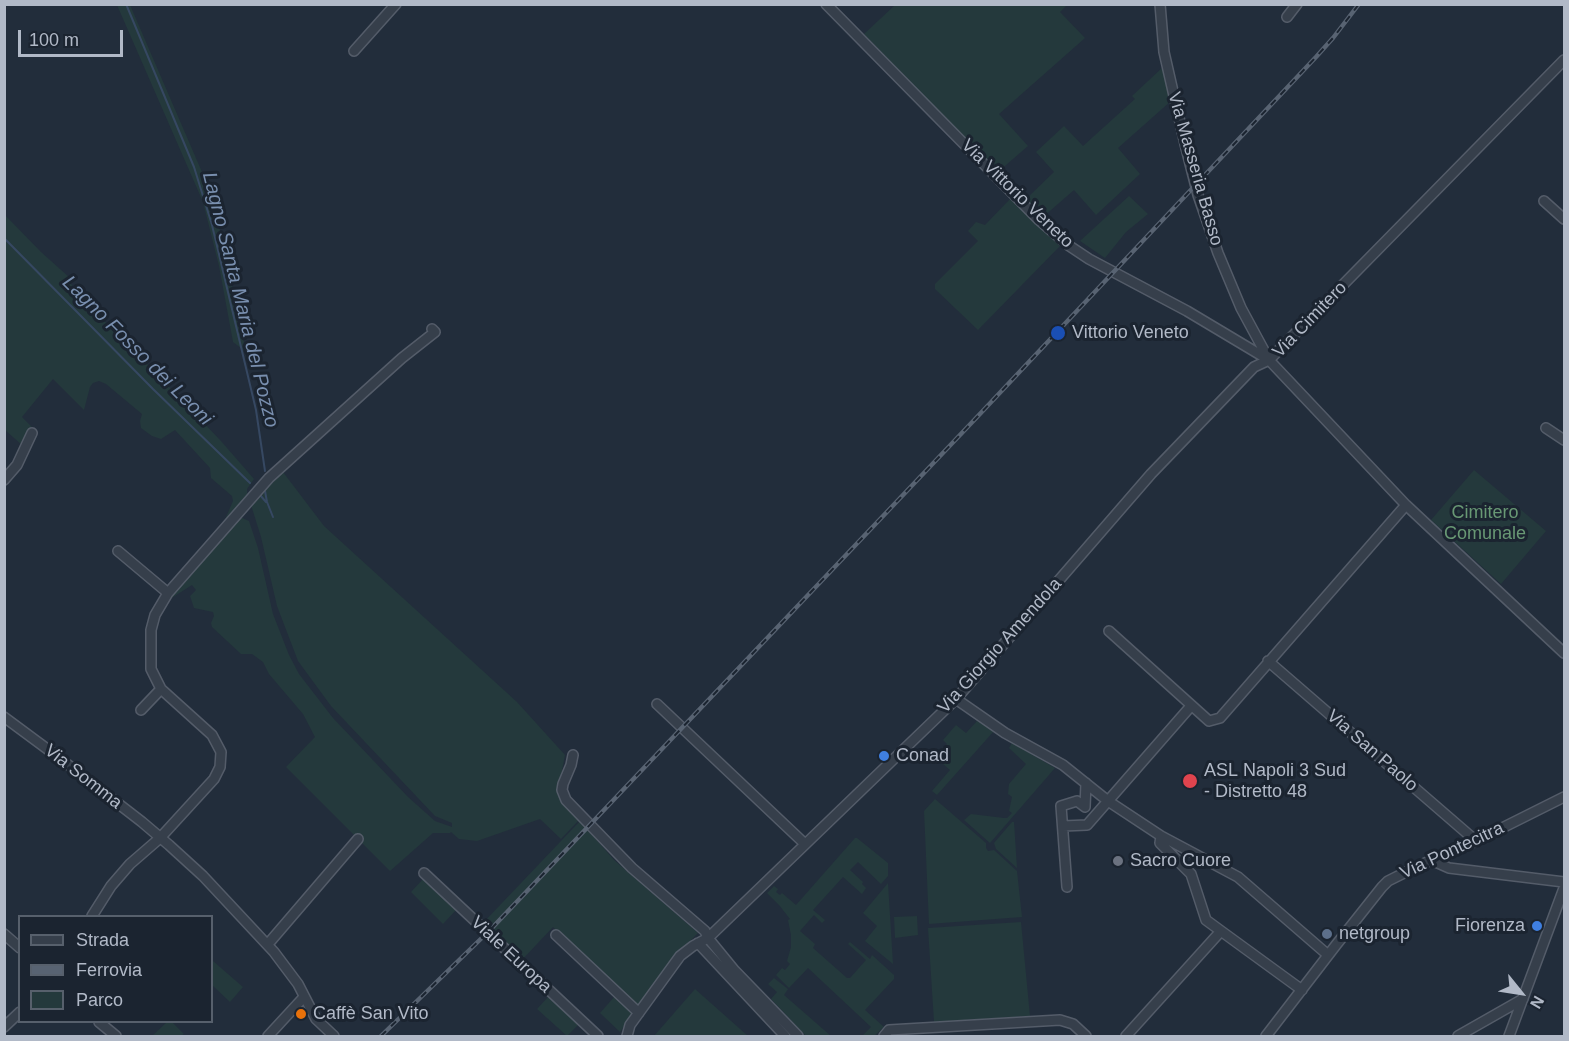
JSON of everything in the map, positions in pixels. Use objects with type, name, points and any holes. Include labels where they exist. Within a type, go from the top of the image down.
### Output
[{"type":"street","points":[[354,51],[396,4]]},
{"type":"street","name":"Via Vittorio Veneto","points":[[826,4],[1039,220],[1068,245],[1089,259],[1187,311],[1269,360]]},
{"type":"street","name":"Via Masseria Basso","points":[[1160,4],[1164,52],[1198,195],[1218,253],[1241,308],[1269,360]]},
{"type":"street","points":[[1287,16],[1297,4]]},
{"type":"street","name":"Via Cimitero","points":[[1564,60],[1269,360],[1406,505],[1564,653]]},
{"type":"street","points":[[1544,201],[1564,219]]},
{"type":"street","points":[[93,915],[111,886],[130,864],[160,838],[214,779],[220,767],[221,752],[212,735],[160,689],[151,669],[150,630],[155,615],[168,593],[269,478],[402,358],[435,332],[432,329]]},
{"type":"street","name":"Via Giorgio Amendola","points":[[627,1036],[630,1025],[680,956],[708,938],[722,925],[956,699],[1151,474],[1254,367],[1269,360]]},
{"type":"street","points":[[1546,428],[1564,440]]},
{"type":"street","points":[[4,480],[17,465],[32,433]]},
{"type":"street","points":[[1109,631],[1209,721],[1220,718],[1406,505]]},
{"type":"street","points":[[118,551],[168,593]]},
{"type":"street","name":"Via San Paolo","points":[[1268,662],[1476,841]]},
{"type":"street","points":[[141,710],[160,689]]},
{"type":"street","points":[[956,699],[1005,733],[1063,765],[1108,801],[1161,836],[1238,877],[1328,955]]},
{"type":"street","points":[[657,704],[805,844]]},
{"type":"street","points":[[1063,826],[1087,825],[1191,706]]},
{"type":"street","name":"Via Somma","points":[[4,717],[160,838],[203,876],[268,944],[291,975],[316,1019],[334,1036]]},
{"type":"street","points":[[573,755],[572,765],[563,784],[563,796],[566,800],[632,868],[705,931],[735,971],[798,1036]]},
{"type":"street","points":[[1067,887],[1061,806],[1077,801],[1085,807],[1086,783]]},
{"type":"street","name":"Via Pontecitra","points":[[1266,1036],[1382,887],[1395,877],[1476,841],[1564,797]]},
{"type":"street","points":[[1161,836],[1160,843],[1191,874],[1206,920],[1302,990]]},
{"type":"street","points":[[268,944],[358,839]]},
{"type":"street","points":[[1431,860],[1449,868],[1564,882]]},
{"type":"street","name":"Viale Europa","points":[[424,873],[598,1036]]},
{"type":"street","points":[[1509,1036],[1564,888]]},
{"type":"street","points":[[719,952],[718,936],[722,925]]},
{"type":"street","points":[[1126,1036],[1221,931]]},
{"type":"street","points":[[4,934],[18,946]]},
{"type":"street","points":[[556,935],[639,1013]]},
{"type":"street","points":[[698,943],[785,1036]]},
{"type":"street","points":[[268,1036],[304,997]]},
{"type":"street","points":[[1458,1036],[1523,999]]},
{"type":"street","points":[[4,1028],[18,1014]]},
{"type":"street","points":[[884,1036],[890,1030],[1060,1020],[1073,1024],[1086,1036]]},
{"type":"street","points":[[100,1023],[116,1036]]},
{"type":"green space","points":[[117,5],[130,5],[208,186],[222,238],[246,352],[233,342],[219,266],[203,202]]},
{"type":"green space","points":[[895,5],[1067,5],[1060,12],[1085,38],[999,114],[1028,146],[998,172],[864,34]]},
{"type":"green space","points":[[1163,67],[1171,101],[1118,148],[1140,174],[1096,215],[1074,190],[1043,217],[1025,200],[1054,172],[1036,152],[1064,126],[1083,146],[1135,99],[1132,96]]},
{"type":"green space","points":[[1129,196],[1148,214],[1126,232],[1105,258],[1080,241]]},
{"type":"green space","points":[[1011,198],[1060,246],[978,330],[935,289],[935,284],[978,241],[968,231],[976,222],[985,225]]},
{"type":"green space","points":[[4,214],[70,278],[71,284],[126,345],[221,441],[254,479],[247,489],[247,496],[225,525],[223,524],[233,501],[232,496],[211,478],[210,468],[175,430],[161,439],[141,428],[142,414],[106,384],[99,381],[93,383],[84,410],[53,379],[22,417],[32,427],[22,445],[5,430]]},
{"type":"green space","name":"Cimitero Comunale","points":[[1474,470],[1546,531],[1501,584],[1431,520]]},
{"type":"green space","points":[[283,472],[324,526],[517,702],[565,755],[558,792],[579,820],[561,839],[540,819],[477,841],[459,839],[451,832],[433,833],[390,871],[286,767],[315,737],[303,714],[269,674],[263,662],[252,654],[241,654],[212,627],[213,612],[194,608],[190,596],[196,590],[192,585],[170,599],[168,596],[238,516],[249,521],[258,548],[273,614],[299,674],[333,718],[408,797],[435,821],[452,827],[452,823],[435,816],[331,706],[298,661],[277,606],[251,505]]},
{"type":"green space","points":[[977,721],[994,731],[937,795],[932,791],[950,770],[936,758],[947,744],[943,740],[956,725],[966,733]]},
{"type":"green space","points":[[1012,743],[1055,768],[990,843],[964,820],[971,814],[1007,818],[1012,813],[1009,811],[1012,797],[1008,794],[1009,784],[1026,764],[1009,748]]},
{"type":"green space","points":[[935,799],[986,843],[988,851],[994,850],[1017,871],[1022,917],[929,924],[924,811]]},
{"type":"green space","points":[[580,821],[614,860],[698,933],[671,960],[638,1007],[619,992],[553,927],[521,961],[482,924]]},
{"type":"green space","points":[[1014,822],[1017,868],[996,849],[994,843]]},
{"type":"green space","points":[[855,838],[888,863],[888,876],[881,884],[858,862],[850,870],[866,888],[862,894],[843,877],[813,910],[825,920],[822,923],[814,915],[800,931],[815,944],[813,948],[847,978],[850,978],[866,960],[848,944],[850,942],[870,959],[872,955],[894,975],[894,979],[865,1010],[884,1027],[874,1036],[862,1036],[871,1027],[808,968],[789,988],[776,975],[790,964],[787,961],[791,947],[788,920],[790,919],[767,893],[774,886],[778,889],[776,892],[780,895],[782,893],[796,905]]},
{"type":"green space","points":[[423,879],[456,910],[443,924],[411,892]]},
{"type":"green space","points":[[888,883],[893,964],[865,941],[877,926],[863,913]]},
{"type":"green space","points":[[917,916],[918,935],[895,938],[894,917]]},
{"type":"green space","points":[[1021,922],[1030,1016],[934,1022],[928,928]]},
{"type":"green space","points":[[213,961],[243,987],[230,1002],[213,986]]},
{"type":"green space","points":[[774,978],[788,989],[784,995],[831,1036],[806,1036],[771,999],[777,992],[768,984]]},
{"type":"green space","points":[[695,989],[748,1036],[654,1036]]},
{"type":"green space","points":[[615,996],[633,1013],[620,1032],[600,1013]]},
{"type":"green space","points":[[548,997],[578,1025],[567,1036],[537,1009]]},
{"type":"green space","points":[[166,1023],[173,1023],[184,1034],[181,1036],[152,1036]]},
{"type":"waterway","name":"Lagno Santa Maria del Pozzo","points":[[126,4],[194,167],[212,225],[256,410],[265,471]]},
{"type":"waterway","name":"Lagno Fosso dei Leoni","points":[[4,238],[153,389],[250,483]]},
{"type":"waterway","name":"Lagno Santa Maria del Pozzo","points":[[265,491],[273,517]]},
{"type":"waterway","name":"Lagno Santa Maria del Pozzo","points":[[260,495],[266,502]]},
{"type":"railway","points":[[381,1036],[491,929],[978,416],[1316,57],[1359,4]]},
{"type":"place","name":"Vittorio Veneto","points":[[1058,333]]},
{"type":"place","name":"Conad","points":[[884,756]]},
{"type":"place","name":"ASL Napoli 3 Sud - Distretto 48","points":[[1190,781]]},
{"type":"place","name":"Sacro Cuore","points":[[1118,861]]},
{"type":"place","name":"Fiorenza","points":[[1537,926]]},
{"type":"place","name":"netgroup","points":[[1327,934]]},
{"type":"place","name":"Caffè San Vito","points":[[301,1014]]}]
